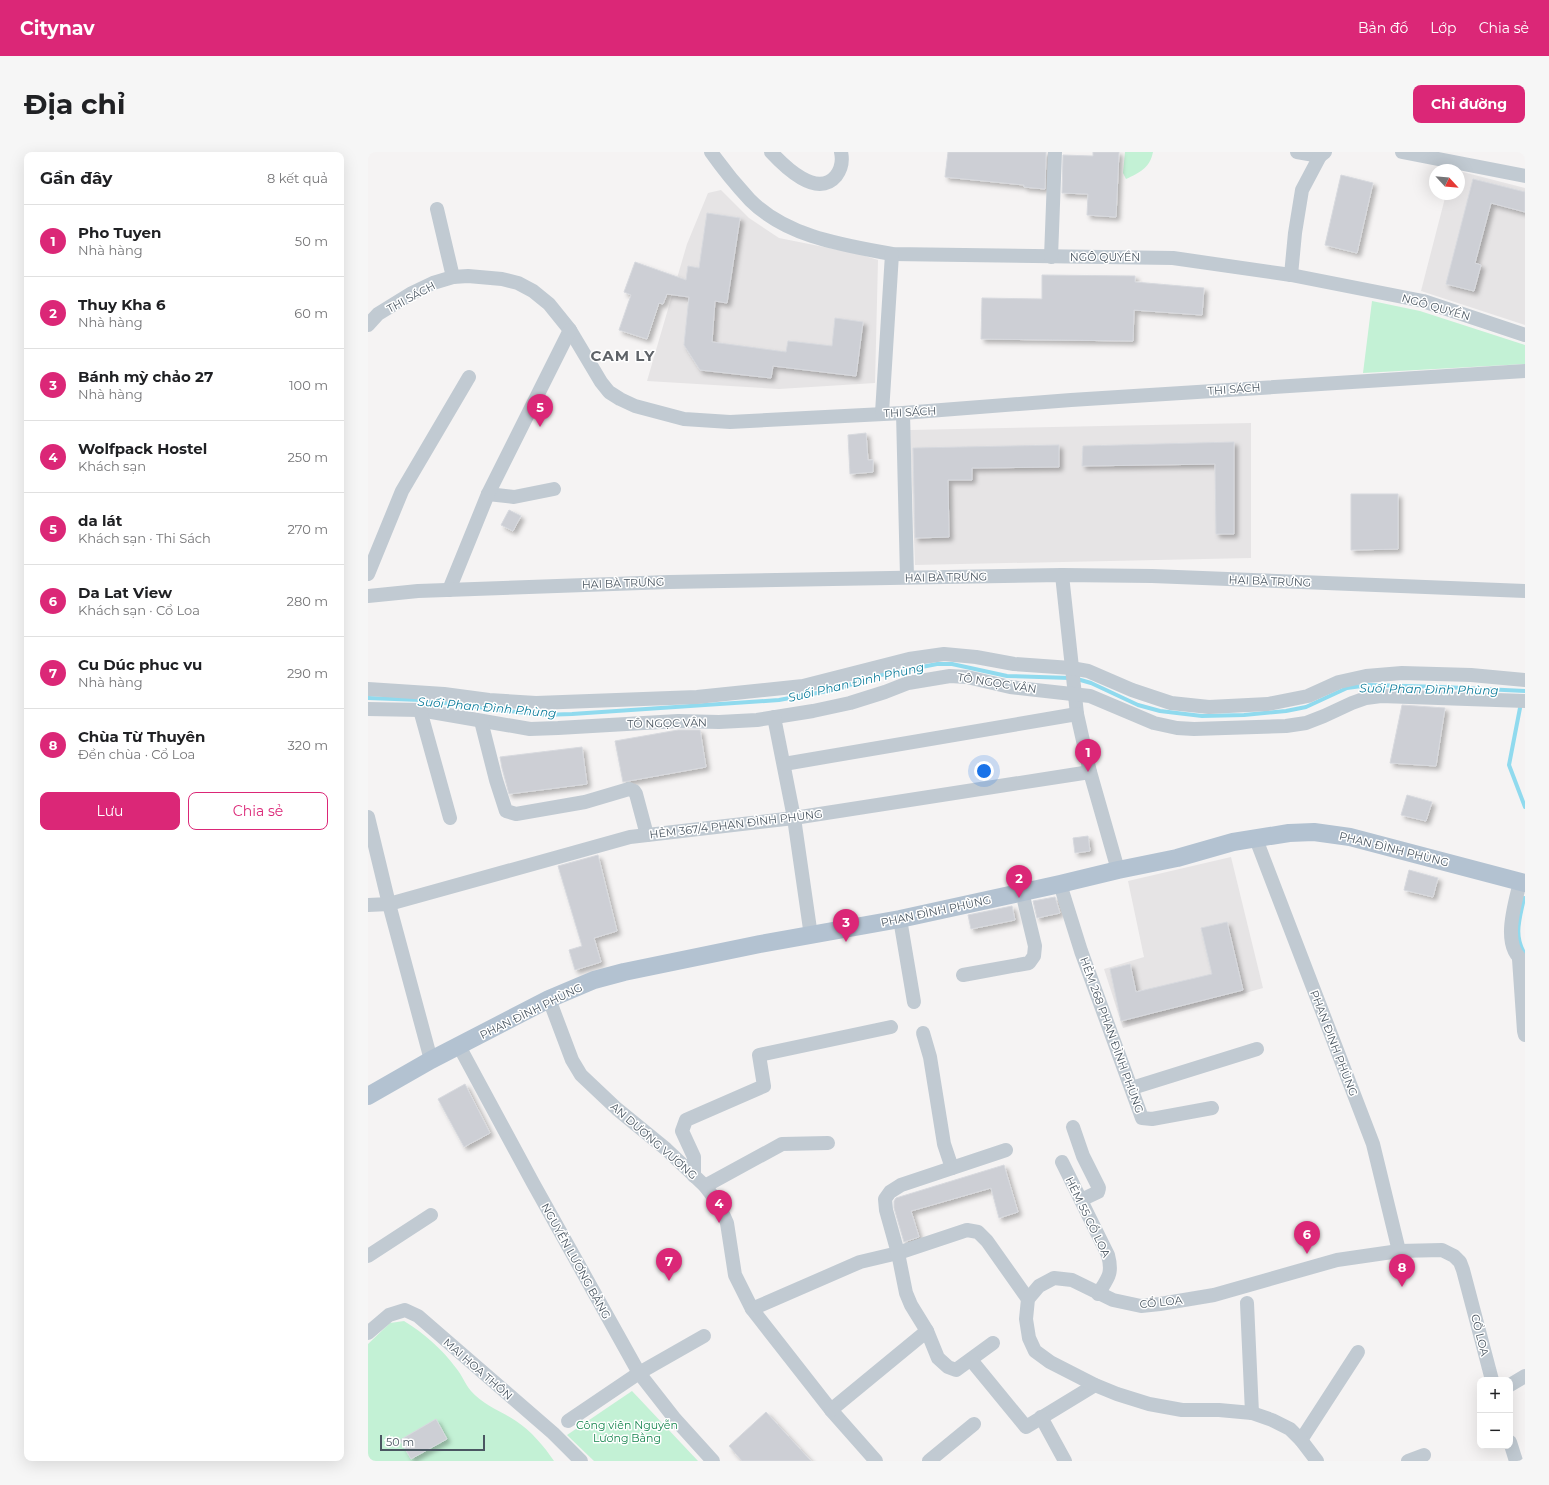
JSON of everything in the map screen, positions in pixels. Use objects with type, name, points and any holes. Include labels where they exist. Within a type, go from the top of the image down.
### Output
[{"type":"main road","name":"PHAN ĐÌNH PHÙNG","points":[[368,1096],[432,1060],[549,999],[594,980],[624,972],[760,944],[900,919],[1177,858],[1233,842],[1290,833],[1314,832],[1350,837],[1523,883]]},
{"type":"street","name":"NGÔ QUYỀN","points":[[711,152],[726,172],[751,200],[767,214],[786,225],[822,239],[892,254],[1173,258],[1291,275],[1423,301],[1525,335]]},
{"type":"street","points":[[771,152],[793,172],[809,182],[820,184],[834,178],[840,171],[842,161],[841,152]]},
{"type":"street","points":[[1051,257],[1055,152]]},
{"type":"street","points":[[1291,275],[1295,233],[1302,190],[1322,154],[1297,152]]},
{"type":"street","points":[[1402,152],[1525,176]]},
{"type":"street","points":[[437,209],[453,278]]},
{"type":"street","points":[[882,414],[892,254]]},
{"type":"street","name":"THI SÁCH","points":[[368,325],[378,314],[412,293],[433,283],[468,276],[502,279],[518,283],[534,291],[549,304],[570,330],[600,382],[620,399],[635,406],[684,419],[730,422],[903,413],[1086,399],[1525,371]]},
{"type":"street","points":[[449,590],[488,494],[570,330]]},
{"type":"street","points":[[368,574],[402,491],[469,377]]},
{"type":"street","points":[[903,413],[907,577]]},
{"type":"street","points":[[488,494],[514,497],[554,489]]},
{"type":"street","points":[[1062,574],[1077,714],[1090,772],[1118,870]]},
{"type":"street","name":"HAI BÀ TRƯNG","points":[[368,596],[418,591],[669,582],[1062,574],[1152,576],[1525,591]]},
{"type":"street","name":"TÔ NGỌC VÂN","points":[[368,689],[444,694],[490,700],[536,703],[697,697],[803,686],[909,659],[944,654],[976,657],[1014,664],[1071,668],[1088,671],[1132,690],[1171,703],[1209,706],[1268,704],[1308,696],[1339,682],[1366,676],[1402,673],[1456,674],[1525,680]]},
{"type":"street","name":"TÔ NGỌC VÂN","points":[[368,709],[420,710],[530,729],[678,721],[720,722],[774,717],[850,703],[908,683],[950,676],[1010,687],[1074,693],[1095,698],[1154,722],[1177,728],[1194,729],[1286,726],[1306,723],[1352,702],[1381,696],[1525,701]]},
{"type":"street","points":[[420,710],[450,818]]},
{"type":"street","points":[[784,764],[1077,714]]},
{"type":"street","points":[[774,717],[794,818],[811,936]]},
{"type":"street","points":[[481,721],[496,780],[506,810],[516,814],[585,802],[629,789],[634,791],[636,794],[647,836]]},
{"type":"street","name":"HẺM 367/4 PHAN ĐÌNH PHÙNG","points":[[389,904],[630,838],[794,818],[1090,772]]},
{"type":"street","points":[[368,817],[389,904],[432,1060]]},
{"type":"street","name":"PHAN ĐINH PHÙNG","points":[[1256,838],[1372,1144],[1399,1250]]},
{"type":"street","points":[[1523,883],[1511,921],[1513,947],[1522,961],[1525,1035]]},
{"type":"street","name":"HẺM 268 PHAN ĐÌNH PHÙNG","points":[[1060,884],[1081,951],[1142,1118],[1152,1119],[1212,1108]]},
{"type":"street","points":[[963,975],[1029,963],[1034,956],[1035,946],[1022,892]]},
{"type":"street","points":[[368,905],[389,904]]},
{"type":"street","points":[[900,919],[914,1002]]},
{"type":"street","name":"AN DƯƠNG VƯƠNG","points":[[549,999],[572,1060],[581,1075],[617,1109],[666,1149],[705,1186],[718,1203],[727,1224],[735,1275],[752,1309],[831,1410],[876,1461]]},
{"type":"street","points":[[694,1176],[694,1157],[682,1131],[686,1120],[764,1086],[759,1055],[891,1027]]},
{"type":"street","points":[[923,1033],[930,1057],[944,1144],[952,1168]]},
{"type":"street","name":"NGUYỄN LƯƠNG BẰNG","points":[[459,1046],[541,1197],[640,1373],[675,1419],[713,1461]]},
{"type":"street","points":[[1132,1088],[1257,1049]]},
{"type":"street","points":[[1073,1127],[1083,1156],[1099,1188],[1098,1192],[1081,1200]]},
{"type":"street","points":[[705,1186],[782,1144],[828,1143]]},
{"type":"street","points":[[993,1343],[956,1370],[948,1367],[938,1358],[927,1332],[911,1305],[906,1293],[898,1253],[886,1210],[885,1199],[890,1192],[901,1185],[1006,1150]]},
{"type":"street","name":"HẺM 55 CỔ LOA","points":[[1062,1162],[1104,1246],[1110,1264],[1110,1273],[1098,1294]]},
{"type":"street","points":[[368,1256],[431,1214]]},
{"type":"street","points":[[752,1309],[860,1262],[898,1253],[967,1230],[978,1232],[987,1241],[1028,1299],[1026,1319],[1029,1338],[1035,1351],[1050,1362],[1095,1385],[1117,1394],[1165,1408],[1252,1413],[1272,1420],[1290,1429],[1301,1440],[1317,1461]]},
{"type":"street","name":"CỔ LOA","points":[[1028,1299],[1039,1286],[1054,1278],[1072,1280],[1098,1294],[1127,1304],[1141,1306],[1160,1304],[1214,1295],[1337,1260],[1399,1250],[1442,1250],[1454,1256],[1460,1262],[1491,1377]]},
{"type":"street","points":[[1248,1303],[1252,1413]]},
{"type":"street","name":"MAI HOA THÔN","points":[[368,1333],[389,1315],[405,1310],[418,1316],[553,1433],[581,1461]]},
{"type":"street","points":[[831,1410],[927,1332]]},
{"type":"street","points":[[568,1421],[640,1373],[704,1336]]},
{"type":"street","points":[[1301,1440],[1358,1352]]},
{"type":"street","points":[[971,1360],[1026,1427],[1095,1385]]},
{"type":"street","points":[[1513,1383],[1525,1376]]},
{"type":"street","points":[[1041,1418],[1065,1461]]},
{"type":"street","points":[[929,1461],[974,1424]]},
{"type":"street","points":[[1512,1449],[1516,1461]]},
{"type":"street","points":[[1408,1461],[1424,1455]]},
{"type":"shaded area","points":[[1465,173],[1525,188],[1525,325],[1421,291],[1444,200],[1465,200]]},
{"type":"shaded area","points":[[721,190],[749,218],[779,238],[859,254],[878,260],[875,383],[779,389],[647,381],[687,244],[708,193]]},
{"type":"shaded area","points":[[1251,423],[1251,558],[915,565],[910,430]]},
{"type":"shaded area","points":[[1231,857],[1263,988],[1123,1028],[1104,969],[1144,957],[1128,881]]},
{"type":"green space","points":[[1125,152],[1153,152],[1152,158],[1147,166],[1126,179],[1123,173]]},
{"type":"green space","points":[[1372,301],[1420,311],[1525,345],[1525,364],[1363,373]]},
{"type":"green space","points":[[404,1321],[426,1336],[439,1348],[451,1361],[476,1396],[527,1429],[542,1444],[554,1461],[368,1461],[368,1344],[390,1323]]},
{"type":"green space","name":"Công viên Nguyễn Lương Bằng","points":[[632,1391],[698,1461],[594,1461],[567,1435]]},
{"type":"building","points":[[948,152],[1046,152],[1045,189],[1024,187],[1024,185],[945,177]]},
{"type":"building","points":[[1093,152],[1119,152],[1116,217],[1087,215],[1088,194],[1062,193],[1063,155],[1093,156]]},
{"type":"building","points":[[1341,175],[1373,183],[1357,253],[1325,245]]},
{"type":"building","points":[[1473,179],[1525,192],[1525,212],[1491,203],[1475,263],[1481,265],[1474,291],[1446,284]]},
{"type":"building","points":[[707,213],[740,218],[727,303],[715,301],[712,342],[786,352],[788,341],[832,346],[835,318],[863,322],[856,376],[773,366],[771,378],[700,370],[684,345],[689,297],[667,294],[663,304],[659,303],[647,339],[619,330],[631,295],[624,292],[635,262],[686,280],[688,266],[699,268]]},
{"type":"building","points":[[1042,275],[1135,276],[1135,282],[1204,288],[1202,315],[1134,310],[1133,341],[981,339],[982,298],[1042,299]]},
{"type":"building","points":[[866,433],[868,460],[873,460],[873,472],[850,474],[848,435]]},
{"type":"building","points":[[1234,442],[1234,534],[1216,534],[1215,464],[1082,466],[1083,446]]},
{"type":"building","points":[[1059,445],[1059,467],[972,468],[972,480],[948,480],[949,537],[915,538],[913,448]]},
{"type":"building","points":[[1351,494],[1398,494],[1398,549],[1351,550]]},
{"type":"building","points":[[509,510],[521,516],[513,531],[501,525]]},
{"type":"building","points":[[1402,705],[1445,708],[1436,766],[1390,763]]},
{"type":"building","points":[[678,730],[700,730],[706,767],[623,782],[615,741]]},
{"type":"building","points":[[582,747],[587,784],[509,794],[500,757]]},
{"type":"building","points":[[1407,795],[1432,802],[1426,821],[1401,815]]},
{"type":"building","points":[[1088,836],[1090,851],[1075,853],[1073,838]]},
{"type":"building","points":[[598,855],[617,931],[594,938],[601,962],[575,970],[569,950],[582,946],[558,866]]},
{"type":"building","points":[[1409,870],[1438,878],[1433,897],[1404,890]]},
{"type":"building","points":[[1055,897],[1060,913],[1037,918],[1033,901]]},
{"type":"building","points":[[1012,906],[1015,920],[971,929],[968,915]]},
{"type":"building","points":[[1227,922],[1243,990],[1121,1021],[1110,969],[1130,964],[1136,992],[1212,974],[1201,928]]},
{"type":"building","points":[[465,1084],[490,1133],[464,1147],[438,1099]]},
{"type":"building","points":[[1004,1165],[1018,1212],[999,1218],[991,1188],[911,1211],[919,1237],[904,1242],[894,1208],[894,1201],[896,1198]]},
{"type":"building","points":[[766,1412],[811,1461],[742,1461],[729,1446]]},
{"type":"building","points":[[436,1419],[447,1439],[411,1459],[400,1440]]},
{"type":"waterway","name":"Suối Phan Đình Phùng","points":[[368,698],[421,700],[542,715],[779,700],[833,690],[881,675],[937,664],[952,664],[1007,676],[1070,678]]},
{"type":"waterway","name":"Suối Phan Đình Phùng","points":[[1077,679],[1091,683],[1138,705],[1160,711],[1202,716],[1244,715],[1286,711],[1306,707],[1347,688],[1369,685],[1525,691]]},
{"type":"waterway","points":[[1520,708],[1509,765],[1525,807]]},
{"type":"waterway","points":[[1524,898],[1519,920],[1518,934],[1521,947],[1525,954]]},
{"type":"place","name":"da lát","points":[[540,427]]},
{"type":"place","name":"Pho Tuyen","points":[[1088,772]]},
{"type":"place","name":"Thuy Kha 6","points":[[1019,898]]},
{"type":"place","name":"Bánh mỳ chảo 27","points":[[846,942]]},
{"type":"place","name":"Wolfpack Hostel","points":[[719,1223]]},
{"type":"place","name":"Da Lat View","points":[[1307,1254]]},
{"type":"place","name":"Cu Dúc phuc vu","points":[[669,1281]]},
{"type":"place","name":"Chùa Từ Thuyên","points":[[1402,1287]]},
{"type":"district","name":"CAM LY","points":[[623,355]]}]
